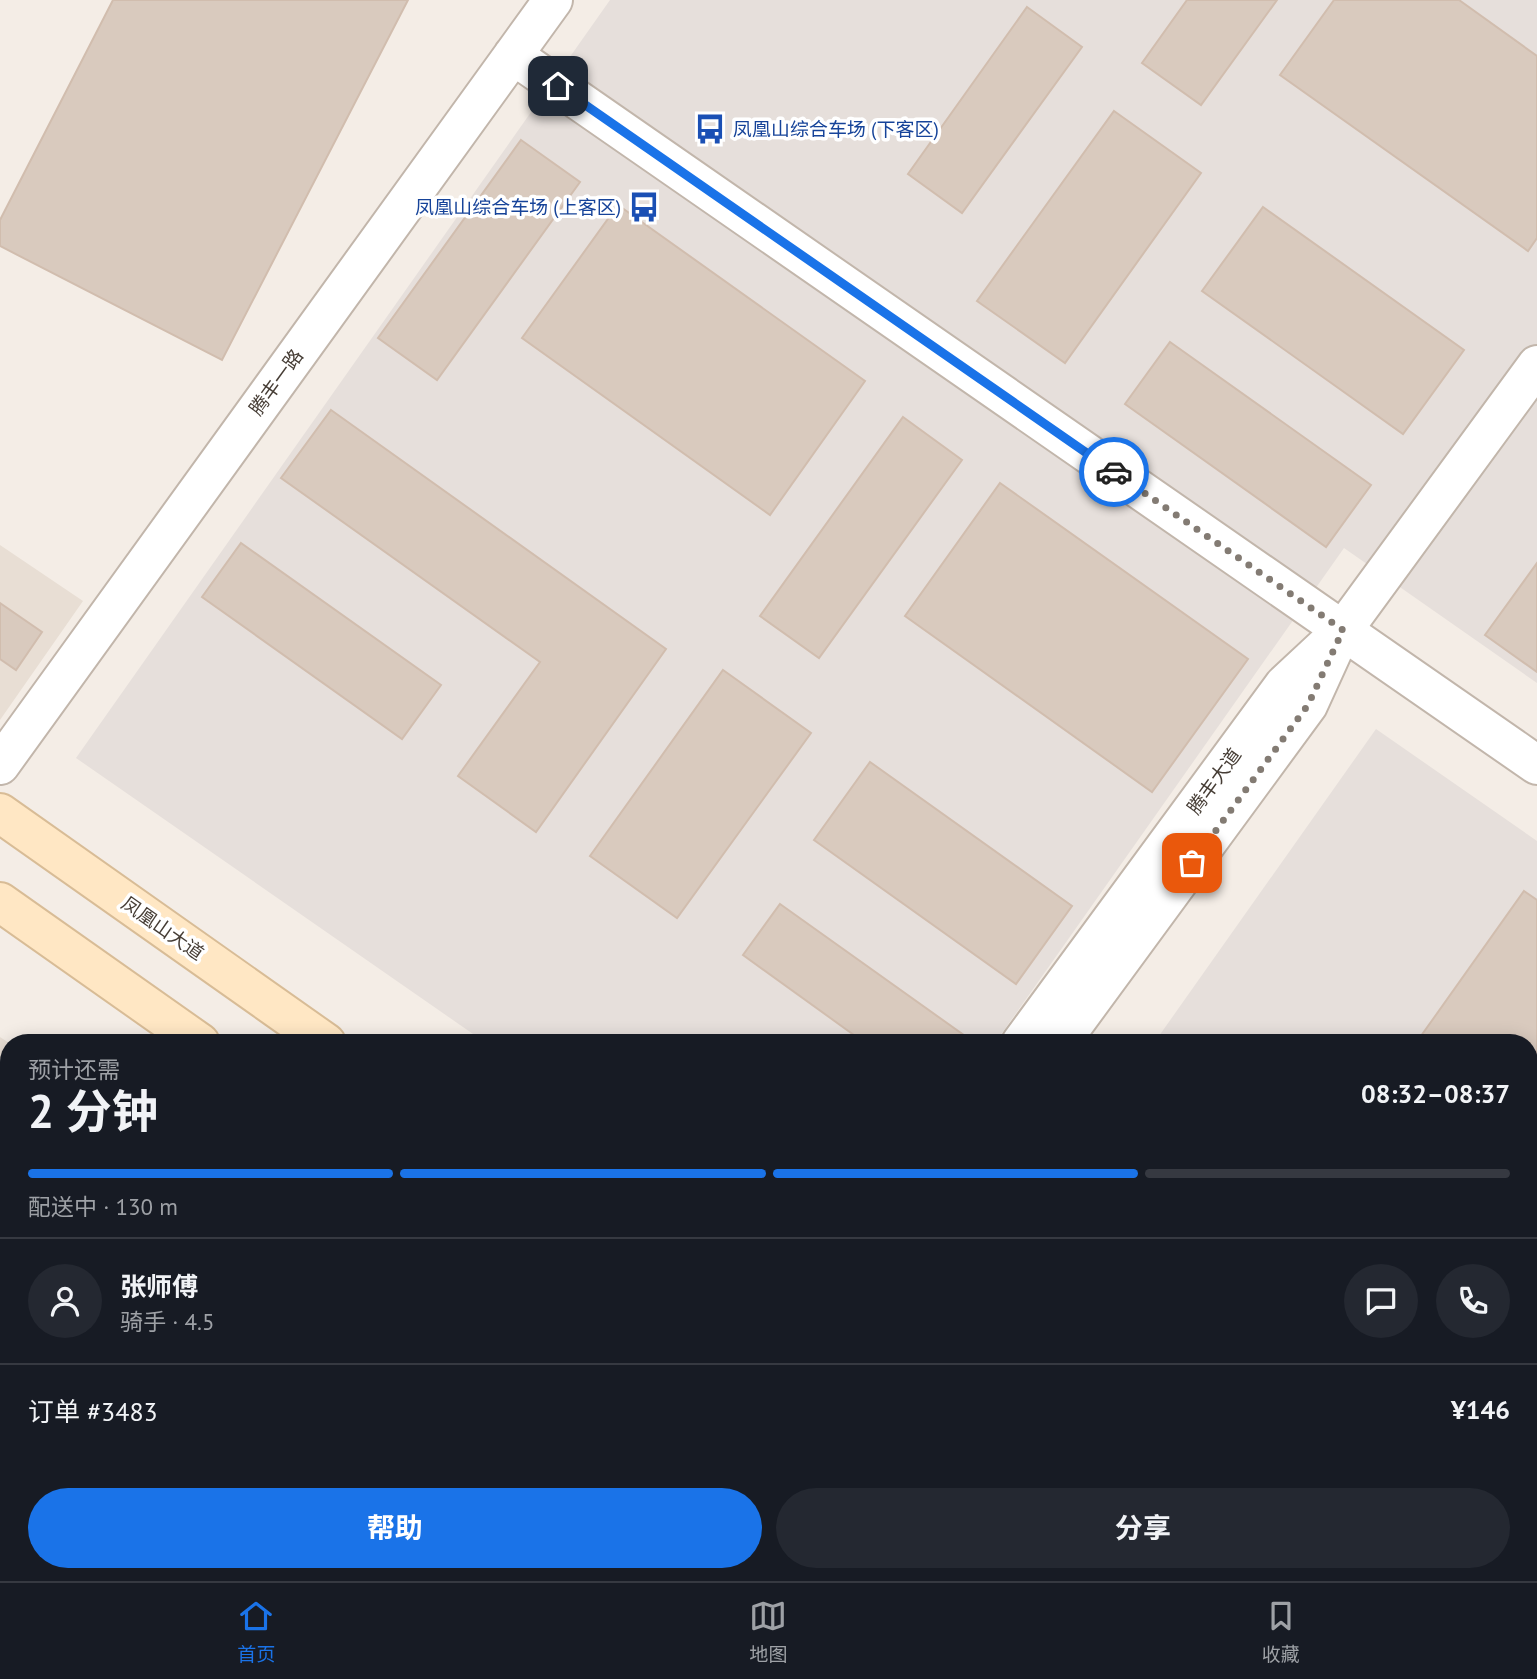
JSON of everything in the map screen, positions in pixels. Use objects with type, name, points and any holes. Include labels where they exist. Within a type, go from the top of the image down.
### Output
[{"type":"main road","name":"凤凰山大道","points":[[0,813],[313,1034]]},
{"type":"main road","points":[[0,902],[187,1034]]},
{"type":"street","name":"腾丰一路","points":[[0,765],[553,0]]},
{"type":"street","points":[[513,55],[1537,765]]},
{"type":"street","name":"腾丰大道","points":[[1028,1034],[1284,685],[1343,630],[1537,366]]},
{"type":"street","name":"腾丰大道","points":[[1067,1034],[1308,705],[1343,630]]},
{"type":"shaded area","points":[[610,0],[1537,0],[1537,683],[1344,548],[1001,1034],[473,1034],[76,758]]},
{"type":"shaded area","points":[[0,545],[83,601],[0,720]]},
{"type":"shaded area","points":[[1376,729],[1537,841],[1537,1034],[1160,1034]]},
{"type":"building","points":[[113,0],[408,0],[222,360],[0,246],[0,220]]},
{"type":"building","points":[[1187,0],[1277,0],[1201,105],[1142,63]]},
{"type":"building","points":[[1334,0],[1459,0],[1537,56],[1537,238],[1528,251],[1280,75]]},
{"type":"building","points":[[1027,7],[1082,47],[962,213],[908,174]]},
{"type":"building","points":[[1114,111],[1201,173],[1065,363],[977,301]]},
{"type":"building","points":[[521,140],[580,182],[437,380],[378,338]]},
{"type":"building","points":[[618,205],[865,381],[770,515],[522,338]]},
{"type":"building","points":[[1263,207],[1464,350],[1403,434],[1202,291]]},
{"type":"building","points":[[1170,342],[1371,485],[1326,547],[1125,404]]},
{"type":"building","points":[[331,410],[666,649],[536,832],[458,776],[540,662],[281,478]]},
{"type":"building","points":[[903,417],[962,460],[819,658],[760,616]]},
{"type":"building","points":[[1000,483],[1248,659],[1152,792],[905,616]]},
{"type":"building","points":[[241,543],[441,685],[402,739],[202,597]]},
{"type":"building","points":[[1537,563],[1537,672],[1485,635]]},
{"type":"building","points":[[0,603],[42,632],[16,670],[0,659]]},
{"type":"building","points":[[723,670],[811,733],[677,918],[590,856]]},
{"type":"building","points":[[870,762],[1072,906],[1016,984],[814,840]]},
{"type":"building","points":[[1524,891],[1537,900],[1537,1034],[1422,1034]]},
{"type":"building","points":[[780,904],[962,1034],[853,1034],[743,955]]},
{"type":"way so far","points":[[1114,472],[1343,630],[1308,705],[1192,863]]},
{"type":"place","name":"凤凰山综合车场 (下客区)","points":[[710,129]]},
{"type":"place","name":"凤凰山综合车场 (上客区)","points":[[644,207]]},
{"type":"route","points":[[558,86],[1114,472]]}]
